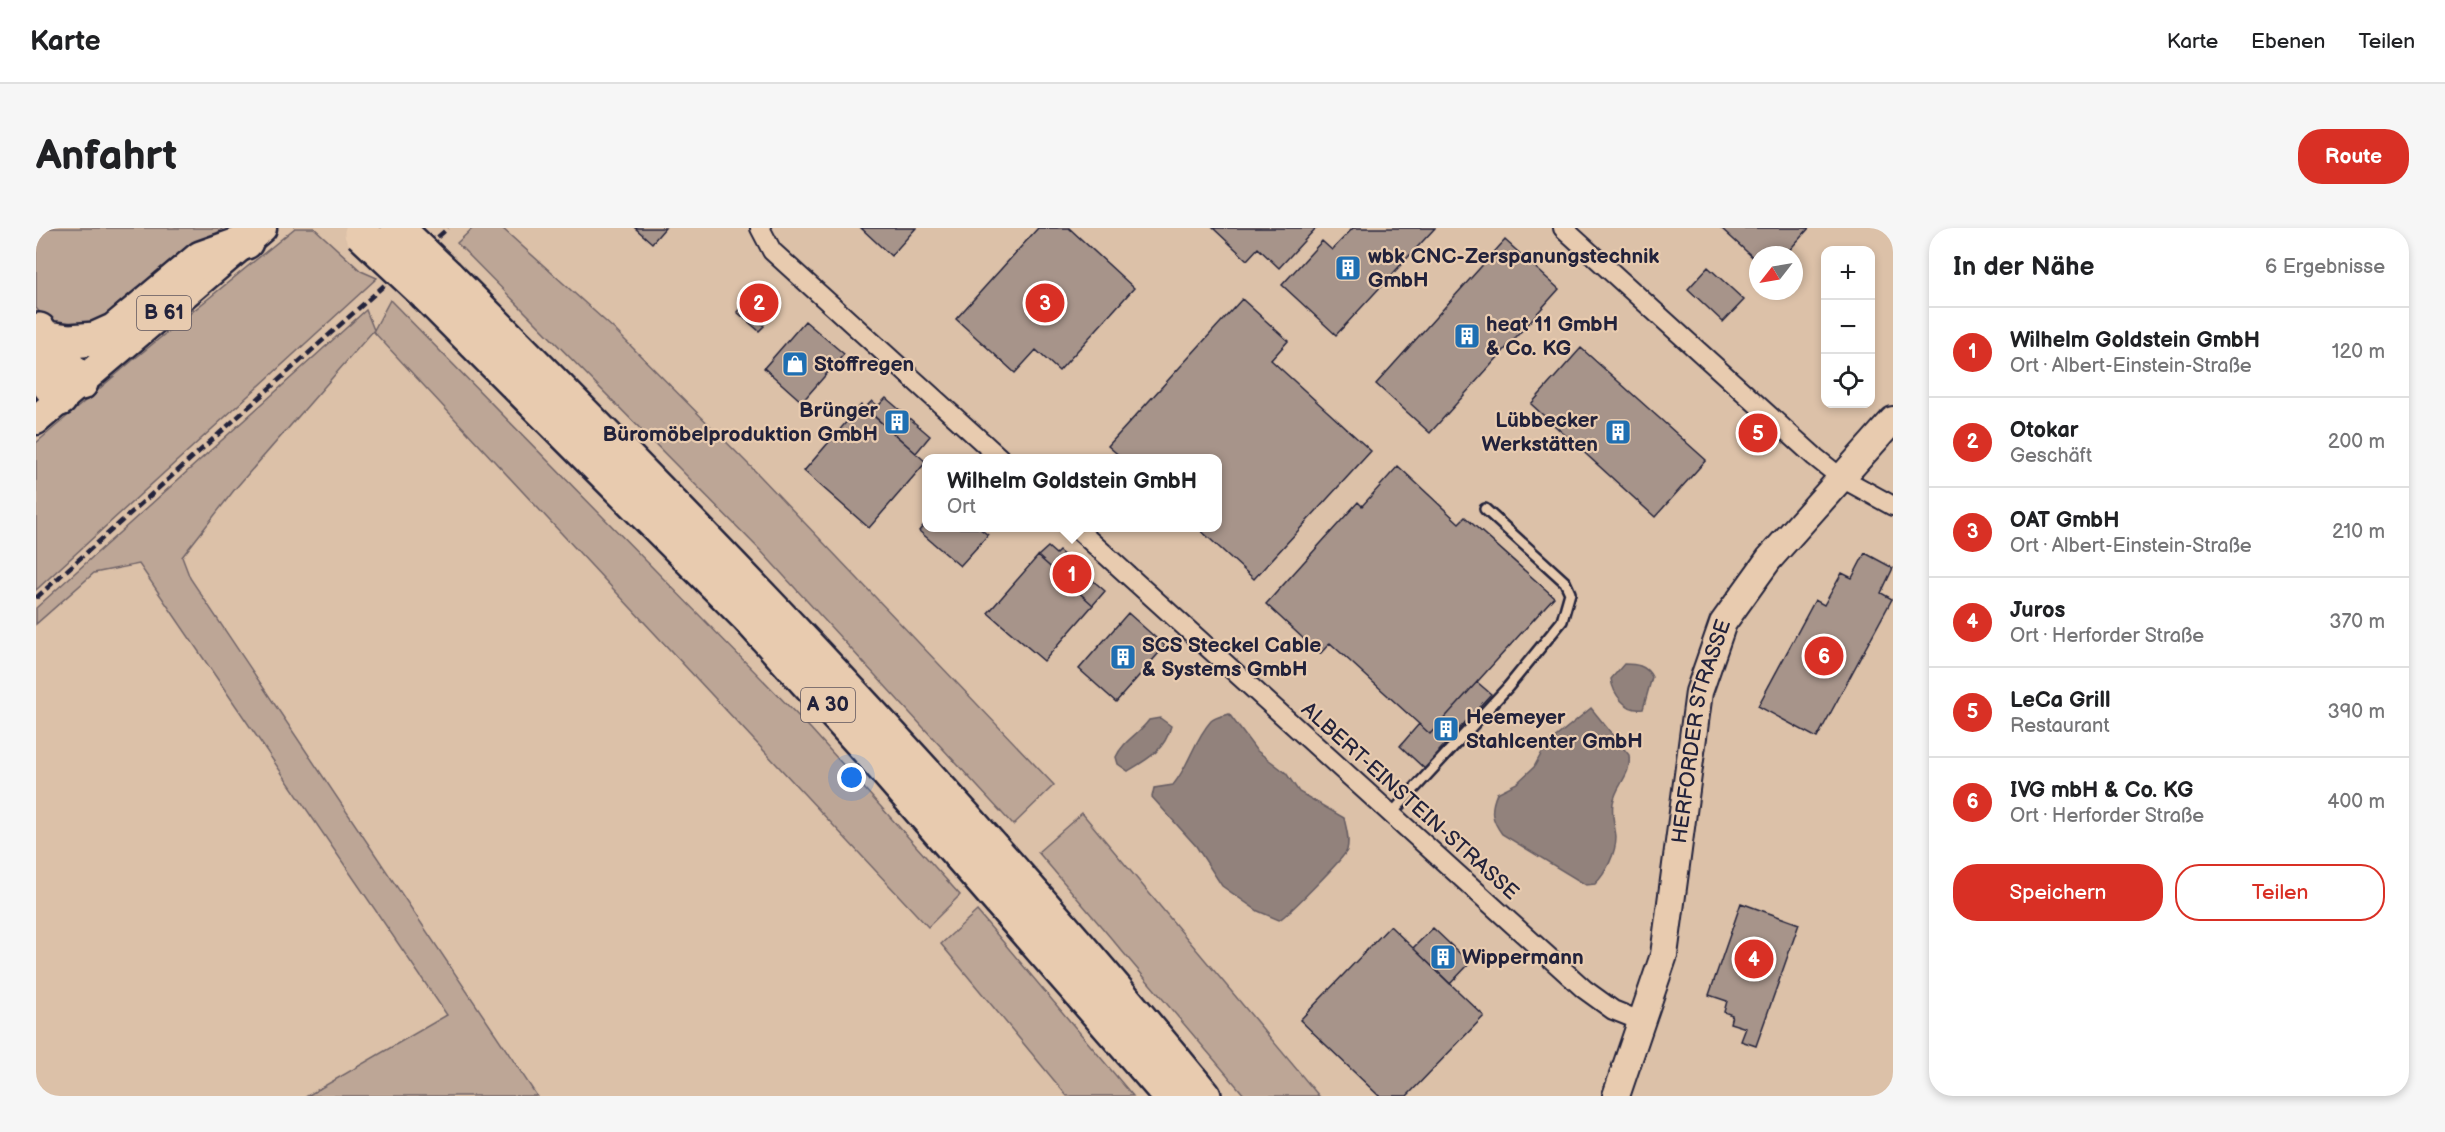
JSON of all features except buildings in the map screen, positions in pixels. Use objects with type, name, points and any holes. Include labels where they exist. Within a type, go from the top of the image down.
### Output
[{"type":"highway","name":"A 30","points":[[397,228],[436,285],[747,616],[870,752],[1170,1096]]},
{"type":"highway","name":"A 30","points":[[358,230],[436,285],[625,454],[875,717],[1018,877],[1204,1096]]},
{"type":"highway","points":[[59,401],[40,344],[96,339],[115,330],[201,258],[254,235]]},
{"type":"main road","name":"B 61","points":[[59,401],[254,235]]},
{"type":"street","points":[[760,228],[772,252],[994,454]]},
{"type":"street","points":[[1563,228],[1840,477],[1893,506]]},
{"type":"street","name":"HERFORDER STRASSE","points":[[1616,1096],[1664,955],[1699,692],[1723,623],[1769,559],[1893,420]]},
{"type":"street","name":"ALBERT-EINSTEIN-STRASSE","points":[[1080,532],[1584,989],[1613,1010],[1643,1022]]},
{"type":"lane","points":[[1391,814],[1508,687],[1562,621],[1568,605],[1570,592],[1565,582],[1485,509]]},
{"type":"shaded area","points":[[36,228],[223,228],[126,311],[104,325],[51,325],[36,308]]},
{"type":"shaded area","points":[[295,228],[314,228],[361,271],[377,278],[36,590],[36,443],[133,360]]},
{"type":"shaded area","points":[[473,228],[502,228],[614,329],[760,476],[1054,785],[1013,825],[761,551],[457,243]]},
{"type":"shaded area","points":[[390,300],[811,729],[960,895],[928,927],[373,331],[235,489],[182,557],[190,578],[537,1096],[307,1096],[447,1015],[139,564],[94,573],[36,624],[36,608],[366,310],[374,330]]},
{"type":"shaded area","points":[[1624,664],[1640,666],[1652,677],[1643,709],[1626,705],[1614,690],[1611,679]]},
{"type":"shaded area","points":[[1591,708],[1629,755],[1629,762],[1613,803],[1616,843],[1612,856],[1595,884],[1586,885],[1502,834],[1494,819],[1493,804],[1497,793],[1517,783],[1534,767],[1546,745]]},
{"type":"shaded area","points":[[1229,714],[1256,750],[1286,773],[1299,792],[1344,818],[1348,846],[1344,855],[1316,886],[1279,920],[1258,911],[1222,886],[1196,846],[1152,797],[1154,788],[1173,785],[1179,778],[1200,736],[1211,721]]},
{"type":"shaded area","points":[[1160,718],[1171,726],[1160,748],[1128,771],[1118,764],[1116,757],[1123,746],[1149,720]]},
{"type":"shaded area","points":[[1082,813],[1319,1096],[1245,1096],[1038,852]]},
{"type":"shaded area","points":[[977,911],[1133,1096],[1067,1096],[941,944]]},
{"type":"railway","points":[[36,598],[448,228]]},
{"type":"place","name":"wbk CNC-Zerspanungstechnik GmbH","points":[[1348,268]]},
{"type":"place","name":"Otokar","points":[[759,303]]},
{"type":"place","name":"OAT GmbH","points":[[1045,303]]},
{"type":"place","name":"heat 11 GmbH & Co. KG","points":[[1467,336]]},
{"type":"place","name":"Stoffregen","points":[[795,364]]},
{"type":"place","name":"Brünger Büromöbelproduktion GmbH","points":[[897,422]]},
{"type":"place","name":"Lübbecker Werkstätten","points":[[1618,432]]},
{"type":"place","name":"LeCa Grill","points":[[1758,433]]},
{"type":"place","name":"Wilhelm Goldstein GmbH","points":[[1072,574]]},
{"type":"place","name":"IVG mbH & Co. KG","points":[[1824,656]]},
{"type":"place","name":"SCS Steckel Cable & Systems GmbH","points":[[1123,657]]},
{"type":"place","name":"Heemeyer Stahlcenter GmbH","points":[[1446,729]]},
{"type":"place","name":"Wippermann","points":[[1443,957]]},
{"type":"place","name":"Juros","points":[[1754,959]]}]
